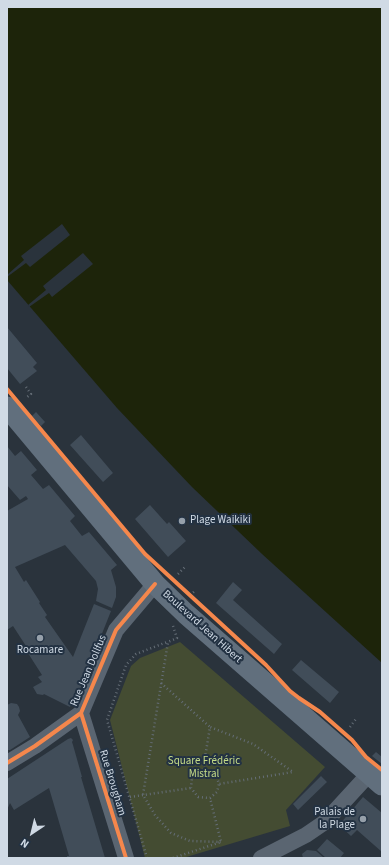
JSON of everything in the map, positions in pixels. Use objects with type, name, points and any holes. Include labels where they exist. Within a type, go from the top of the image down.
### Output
[{"type":"main road","name":"Boulevard Jean Hibert","points":[[7,407],[155,584],[184,602],[375,779]]},
{"type":"street","name":"Rue Jean Dollfus","points":[[7,763],[81,714],[116,630],[155,584]]},
{"type":"street","name":"Rue Brougham","points":[[81,714],[126,858]]},
{"type":"street","points":[[261,858],[306,835],[324,822],[375,779]]},
{"type":"path","points":[[26,388],[31,394],[27,397]]},
{"type":"path","points":[[178,574],[185,567]]},
{"type":"path","points":[[148,858],[107,720],[126,665],[136,654],[176,638],[170,619],[195,591]]},
{"type":"path","points":[[168,642],[143,795],[155,815],[171,833],[190,841],[221,842]]},
{"type":"path","points":[[161,683],[210,727],[253,744],[293,772],[219,784]]},
{"type":"path","points":[[350,727],[356,719]]},
{"type":"path","points":[[204,770],[210,727]]},
{"type":"path","points":[[204,770],[216,775],[219,784],[217,792],[210,798],[198,797],[191,788],[192,777],[204,770]]},
{"type":"path","points":[[130,798],[191,788]]},
{"type":"path","points":[[210,798],[221,842]]},
{"type":"path","points":[[173,858],[221,842]]},
{"type":"green space","name":"Square Frédéric Mistral","points":[[180,642],[325,767],[286,810],[290,826],[183,858],[145,858],[110,720],[131,666],[140,658]]},
{"type":"shaded area","points":[[7,7],[382,7],[382,663],[262,554],[192,487],[117,408],[7,280]]},
{"type":"pier","points":[[62,224],[70,235],[30,267],[26,263],[7,277],[7,275],[24,260],[21,256]]},
{"type":"pier","points":[[83,253],[93,264],[52,297],[49,293],[29,307],[28,305],[46,290],[43,286]]},
{"type":"building","points":[[7,327],[37,363],[33,367],[37,371],[20,384],[7,368]]},
{"type":"building","points":[[36,412],[45,422],[41,426],[32,416]]},
{"type":"building","points":[[81,435],[113,473],[103,482],[70,445]]},
{"type":"building","points":[[7,446],[15,456],[21,451],[37,470],[31,475],[43,489],[49,485],[75,516],[70,521],[82,536],[89,532],[117,565],[111,570],[116,587],[116,597],[112,608],[96,601],[98,589],[96,581],[65,545],[15,567],[24,582],[26,580],[47,615],[45,617],[73,657],[94,604],[111,611],[76,699],[74,698],[70,707],[44,694],[37,694],[33,687],[42,682],[38,677],[42,675],[24,647],[26,646],[13,626],[7,630],[7,511],[28,499],[26,496],[20,500],[7,485]]},
{"type":"building","points":[[150,505],[167,524],[169,522],[186,541],[168,557],[135,519]]},
{"type":"building","points":[[233,582],[242,590],[233,600],[282,644],[274,654],[216,603]]},
{"type":"building","points":[[301,660],[339,692],[330,703],[292,670]]},
{"type":"building","points":[[11,703],[17,704],[19,707],[20,711],[18,715],[30,737],[10,750],[7,750],[7,705]]},
{"type":"building","points":[[71,738],[73,740],[72,742],[81,777],[105,858],[67,858],[67,856],[69,856],[49,788],[14,810],[10,803],[7,810],[7,779]]},
{"type":"building","points":[[376,752],[382,757],[382,764],[372,756]]},
{"type":"building","points":[[321,776],[327,782],[298,810],[293,804]]},
{"type":"building","name":"Palais de la Plage","points":[[363,797],[382,813],[382,852],[357,830],[351,836],[339,825]]},
{"type":"building","points":[[327,839],[344,853],[340,858],[326,858],[317,850]]},
{"type":"building","points":[[307,850],[316,851],[324,858],[303,858],[302,854]]},
{"type":"cycle path","points":[[7,389],[145,554],[266,665],[290,691],[320,712],[352,740],[366,757],[382,770]]},
{"type":"cycle path","points":[[7,763],[35,746],[81,713],[116,630],[155,584]]},
{"type":"cycle path","points":[[81,713],[126,858]]},
{"type":"place","name":"Plage Waikiki","points":[[182,521]]},
{"type":"place","name":"Rocamare","points":[[40,638]]},
{"type":"place","name":"Palais de la Plage","points":[[363,819]]}]
